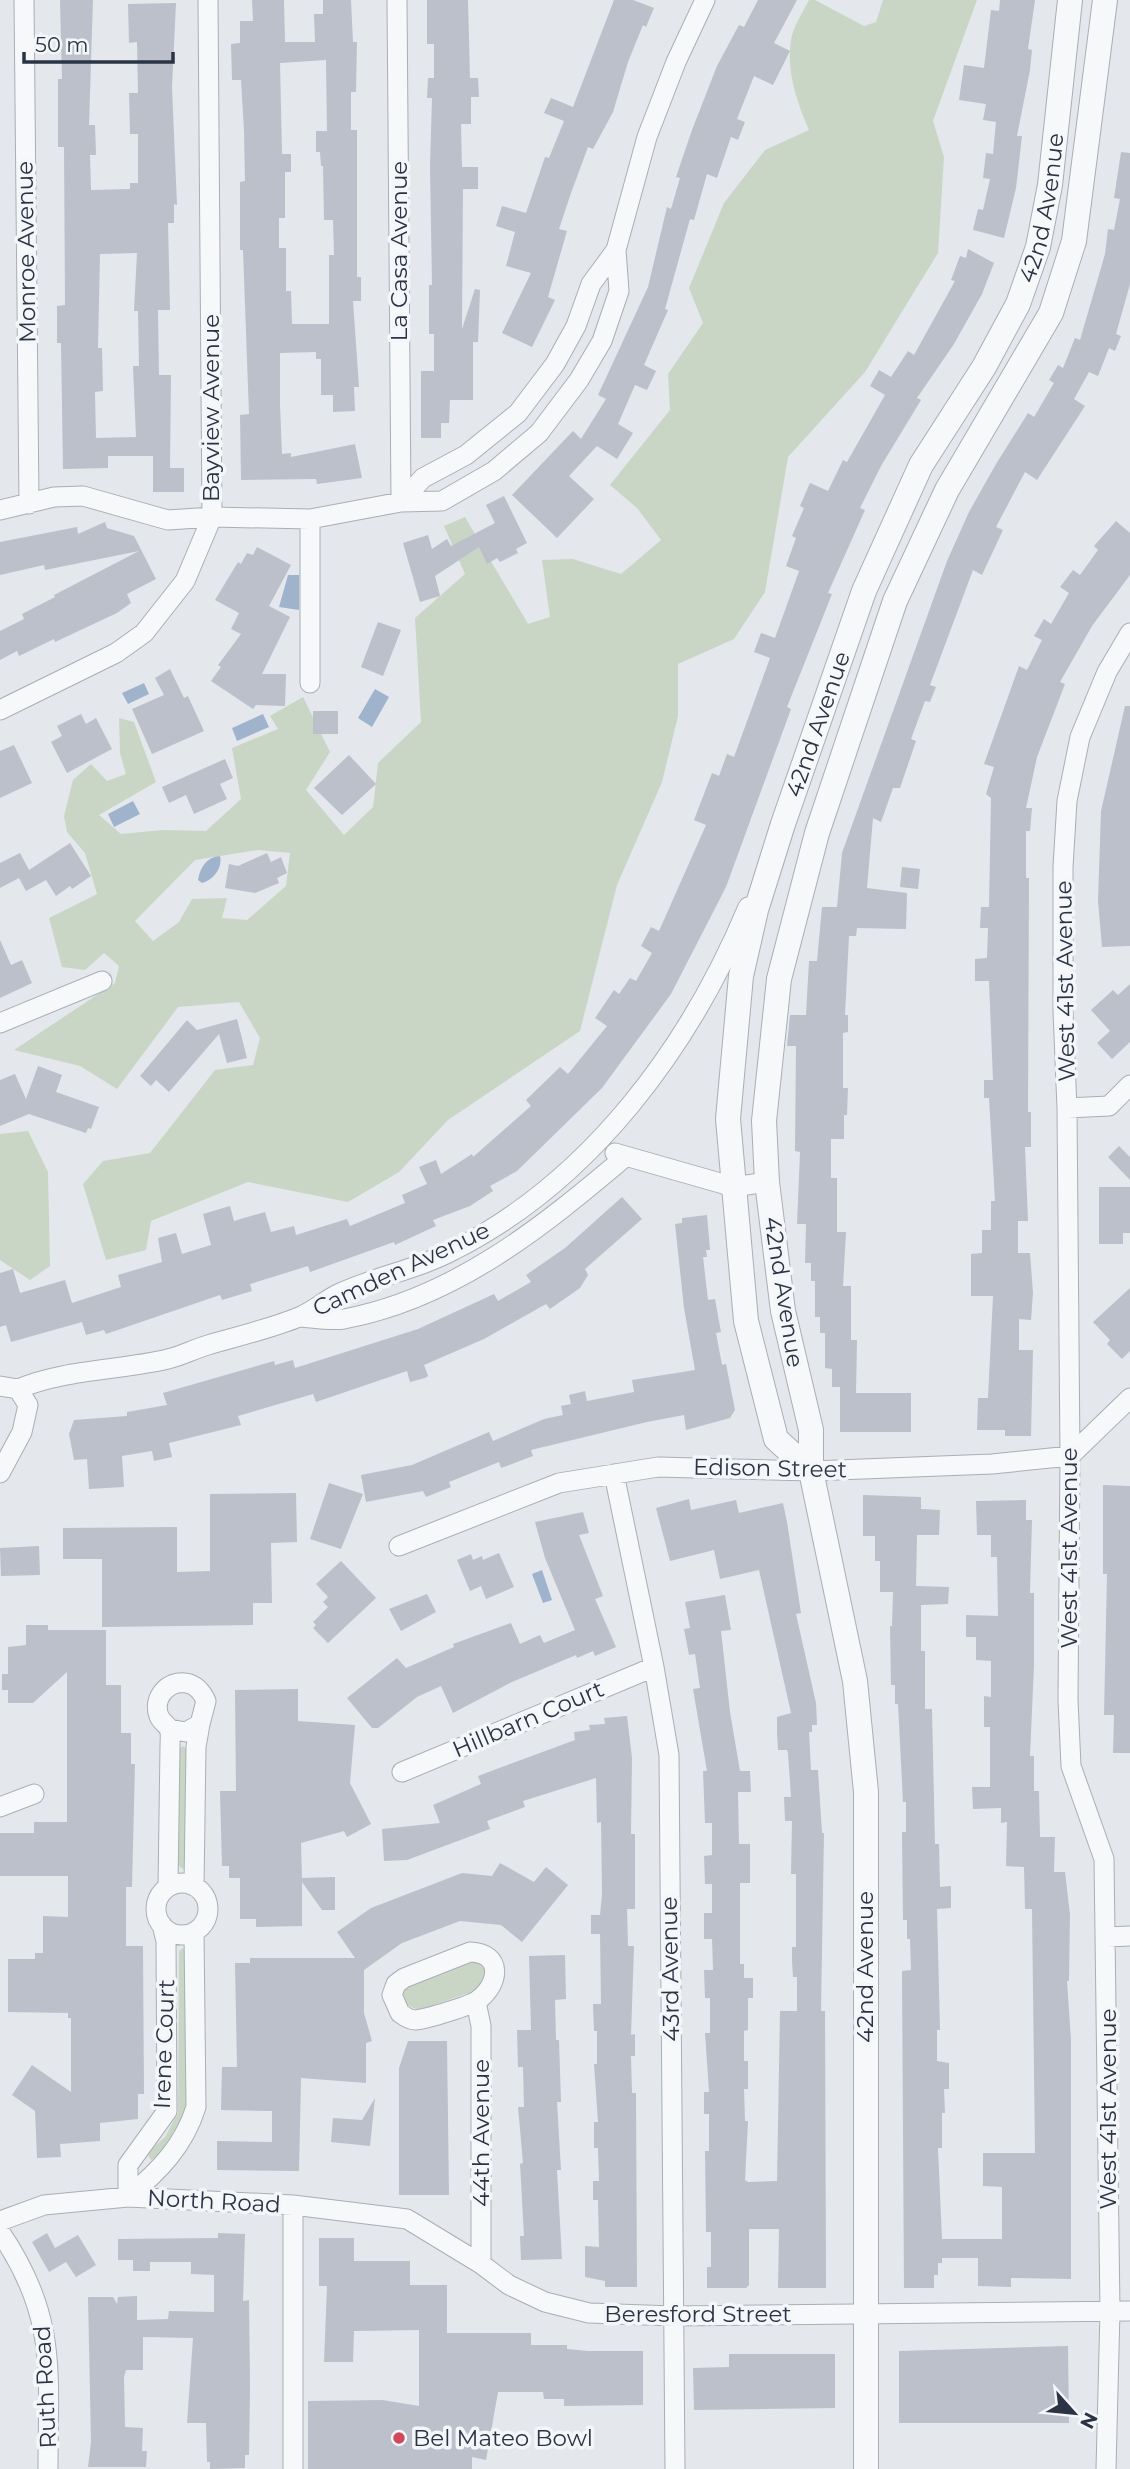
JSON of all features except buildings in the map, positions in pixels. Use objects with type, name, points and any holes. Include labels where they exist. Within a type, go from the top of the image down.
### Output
[{"type":"street","name":"Monroe Avenue","points":[[24,0],[29,504]]},
{"type":"street","name":"Bayview Avenue","points":[[0,710],[105,659],[144,633],[186,581],[212,517],[208,0]]},
{"type":"street","name":"La Casa Avenue","points":[[397,0],[401,502]]},
{"type":"street","points":[[0,510],[68,495],[83,496],[168,520],[212,517],[310,519],[401,502],[442,501],[494,471],[539,433],[579,380],[602,341],[619,290],[616,250],[647,137],[676,62],[705,0]]},
{"type":"street","name":"42nd Avenue","points":[[811,1471],[776,1439],[746,1321],[728,1119],[741,976],[756,910],[783,824],[864,591],[921,465],[984,367],[1018,304],[1038,247],[1050,185],[1070,0]]},
{"type":"street","name":"42nd Avenue","points":[[866,2469],[866,1792],[862,1734],[855,1681],[811,1471],[811,1430],[783,1311],[767,1182],[764,1121],[779,979],[817,833],[895,601],[947,490],[1051,313],[1074,241],[1105,0]]},
{"type":"street","points":[[401,502],[422,478],[466,455],[517,413],[555,364],[576,326],[591,284],[616,250]]},
{"type":"street","points":[[310,519],[310,683]]},
{"type":"street","name":"West 41st Avenue","points":[[1106,2469],[1110,2311],[1107,1937],[1104,1859],[1071,1766],[1068,1700],[1070,1456],[1067,1108],[1063,998],[1067,801],[1080,737],[1107,672],[1130,634]]},
{"type":"street","name":"Camden Avenue","points":[[301,1317],[337,1295],[394,1276],[454,1250],[506,1219],[551,1187],[594,1146],[623,1115],[681,1034],[724,965],[783,824]]},
{"type":"street","points":[[0,1024],[102,981]]},
{"type":"street","points":[[1067,1108],[1109,1106],[1130,1085]]},
{"type":"street","points":[[594,1146],[734,1187],[767,1182]]},
{"type":"street","name":"Camden Avenue","points":[[301,1317],[342,1320],[409,1299],[473,1271],[548,1222],[625,1157]]},
{"type":"street","points":[[9,1388],[49,1376],[169,1359],[301,1317]]},
{"type":"street","points":[[0,1473],[22,1432],[28,1405],[9,1388]]},
{"type":"street","points":[[1070,1456],[1130,1398]]},
{"type":"street","name":"Edison Street","points":[[399,1546],[559,1483],[658,1467],[811,1471],[992,1464],[1070,1456]]},
{"type":"street","name":"43rd Avenue","points":[[614,1474],[654,1667],[668,1755],[675,2469]]},
{"type":"street","name":"Hillbarn Court","points":[[402,1772],[654,1667]]},
{"type":"street","points":[[194,1886],[195,1747],[206,1709],[203,1694],[191,1684],[176,1683],[163,1691],[158,1699],[158,1716],[169,1728],[186,1732],[200,1724]]},
{"type":"street","points":[[168,1887],[185,1883],[194,1886],[207,1899],[208,1909],[202,1926],[194,1932],[176,1934],[162,1925],[158,1917],[157,1900],[168,1887],[170,1872],[169,1728]]},
{"type":"street","points":[[0,1807],[34,1794]]},
{"type":"street","name":"Irene Court","points":[[128,2197],[128,2165],[167,2111],[166,1941],[162,1925]]},
{"type":"street","name":"Irene Court","points":[[128,2197],[173,2153],[189,2130],[196,2107],[194,1932]]},
{"type":"street","points":[[1107,1937],[1130,1936]]},
{"type":"street","points":[[480,1952],[495,1964],[497,1977],[491,1988],[476,2002],[415,2020],[400,2013],[392,1995],[396,1984],[404,1978],[461,1954],[480,1952]]},
{"type":"street","name":"44th Avenue","points":[[476,2002],[481,2026],[481,2264]]},
{"type":"street","name":"North Road","points":[[0,2221],[44,2204],[128,2197],[293,2205],[293,2469]]},
{"type":"street","name":"Beresford Street","points":[[293,2205],[407,2219],[481,2264],[509,2285],[556,2305],[589,2313],[674,2316],[1130,2311]]},
{"type":"street","name":"Ruth Road","points":[[0,2232],[33,2286],[45,2326],[49,2373],[48,2469]]},
{"type":"green space","points":[[809,0],[815,0],[864,26],[876,22],[883,0],[977,0],[933,121],[944,157],[938,253],[865,372],[788,457],[765,592],[734,639],[678,664],[678,716],[662,782],[617,885],[580,1031],[448,1120],[399,1172],[348,1202],[248,1182],[151,1221],[146,1250],[106,1260],[83,1184],[103,1161],[150,1153],[215,1070],[253,1065],[260,1038],[239,1002],[178,1007],[117,1089],[80,1066],[14,1050],[115,983],[119,966],[104,953],[85,970],[62,967],[49,918],[97,894],[85,853],[67,832],[64,816],[73,780],[91,764],[107,781],[126,774],[120,753],[119,718],[134,722],[156,782],[99,815],[121,834],[163,830],[206,831],[241,799],[232,748],[278,729],[270,716],[303,697],[330,752],[306,790],[344,835],[373,807],[378,763],[421,722],[415,618],[465,574],[444,526],[465,517],[528,624],[550,617],[542,560],[573,559],[621,574],[661,540],[637,508],[610,485],[670,410],[668,374],[703,323],[689,288],[724,203],[765,150],[809,130],[791,75],[790,52],[792,35]],"holes":[[[258,850],[290,853],[286,886],[247,920],[222,918],[227,898],[192,899],[179,922],[153,941],[135,921],[195,860]]]},
{"type":"green space","points":[[28,1131],[48,1172],[50,1266],[30,1280],[0,1260],[0,1134]]},
{"type":"green space","points":[[183,1746],[187,1749],[186,1868],[183,1869],[178,1865],[178,1749]]},
{"type":"green space","points":[[185,1947],[187,2116],[164,2152],[151,2160],[147,2153],[165,2137],[178,2113],[179,1951]]},
{"type":"green space","points":[[470,1960],[480,1961],[489,1971],[480,1989],[419,2010],[406,2005],[402,1996],[405,1987]]},
{"type":"water","points":[[288,575],[299,575],[299,610],[279,607]]},
{"type":"water","points":[[144,683],[149,694],[128,704],[122,693]]},
{"type":"water","points":[[375,689],[389,697],[372,727],[358,718]]},
{"type":"water","points":[[263,714],[269,727],[237,741],[232,728]]},
{"type":"water","points":[[133,801],[140,814],[114,827],[108,814]]},
{"type":"water","points":[[220,856],[219,869],[213,876],[202,883],[198,880],[205,864],[211,858]]},
{"type":"water","points":[[542,1570],[552,1600],[543,1603],[532,1574]]},
{"type":"place","name":"Bel Mateo Bowl","points":[[399,2438]]}]
